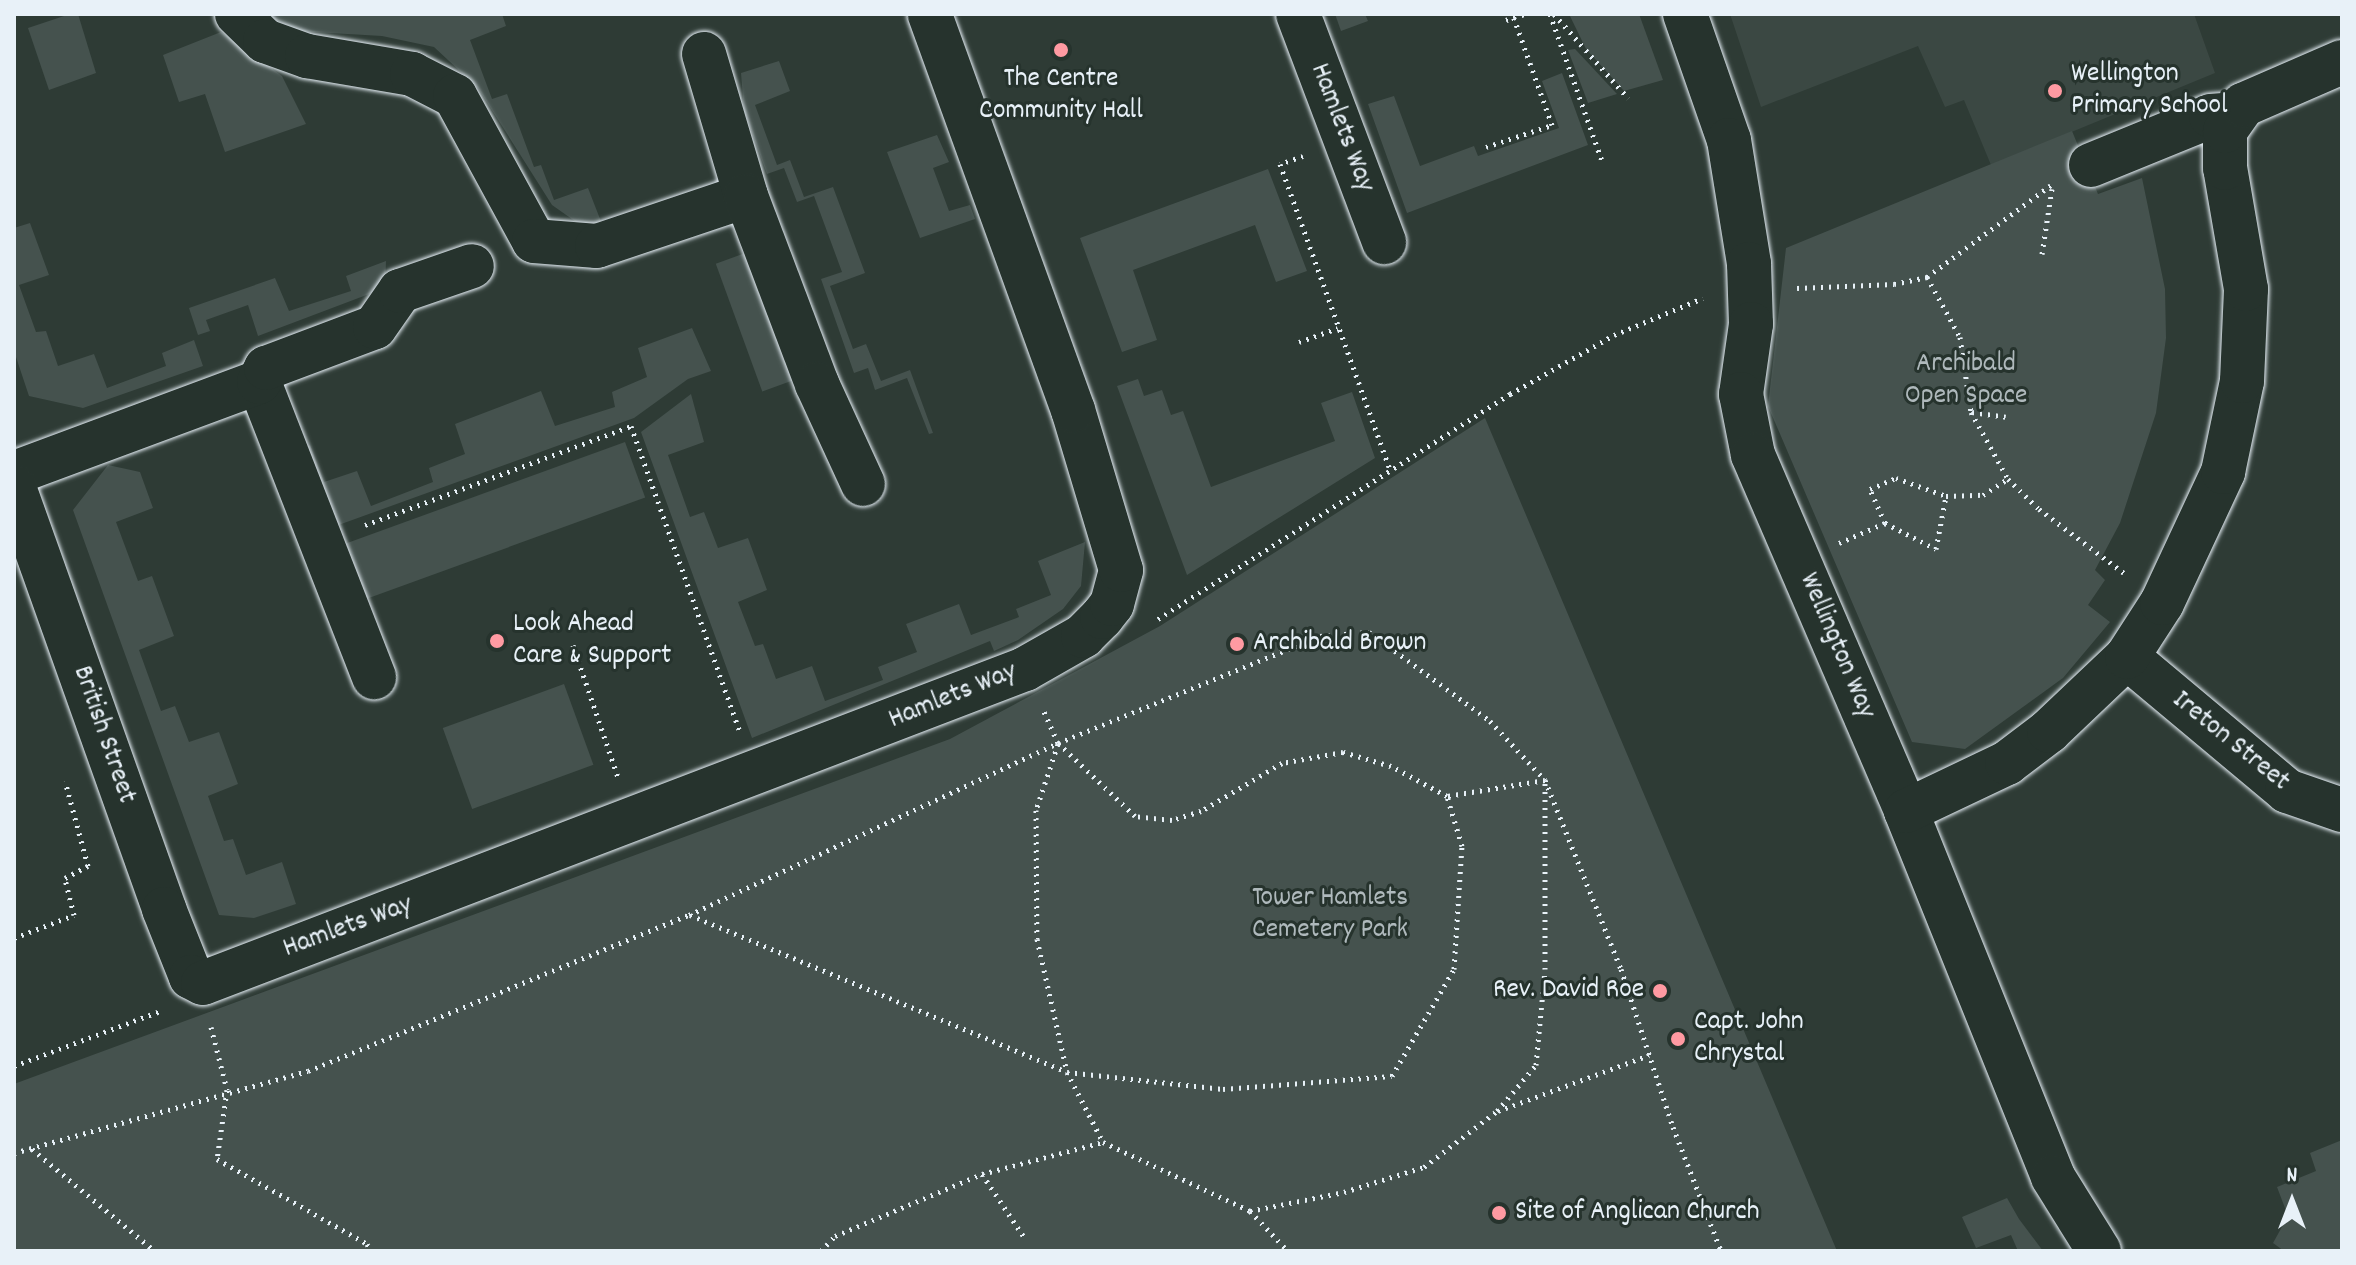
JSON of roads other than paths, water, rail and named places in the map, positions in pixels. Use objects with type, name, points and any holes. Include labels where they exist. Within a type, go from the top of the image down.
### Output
[{"type":"street","points":[[237,14],[265,41],[307,56],[412,74],[455,96],[534,241],[597,246],[746,196]]},
{"type":"street","name":"Hamlets Way","points":[[201,998],[203,983],[756,776],[1025,669],[1083,636],[1112,604],[1121,570],[1073,410],[930,14]]},
{"type":"street","name":"Hamlets Way","points":[[1298,14],[1384,242]]},
{"type":"street","name":"Wellington Way","points":[[1685,14],[1729,140],[1749,264],[1751,324],[1741,394],[1745,429],[1906,811],[2053,1177],[2099,1251]]},
{"type":"street","points":[[704,54],[746,196],[817,384],[863,484]]},
{"type":"street","points":[[2091,165],[2211,116],[2233,114],[2256,98],[2342,62]]},
{"type":"street","points":[[1906,811],[2007,763],[2049,731],[2127,657],[2162,603],[2223,472],[2242,381],[2246,289],[2223,149],[2233,114]]},
{"type":"street","points":[[14,473],[259,382],[266,368],[375,327],[400,291],[472,266]]},
{"type":"street","points":[[259,382],[374,677]]},
{"type":"street","name":"British Street","points":[[14,487],[201,998]]},
{"type":"street","name":"Ireton Street","points":[[2127,657],[2287,791],[2342,810]]},
{"type":"place","name":"The Centre Community Hall","points":[[1061,50]]},
{"type":"place","name":"Wellington Primary School","points":[[2055,91]]},
{"type":"place","name":"Look Ahead Care & Support","points":[[497,641]]},
{"type":"place","name":"Archibald Brown","points":[[1237,644]]},
{"type":"place","name":"Rev. David Roe","points":[[1660,991]]},
{"type":"place","name":"Capt. John Chrystal","points":[[1678,1039]]},
{"type":"place","name":"Site of Anglican Church","points":[[1499,1213]]},
{"type":"park label","name":"Archibald Open Space","points":[[1966,381]]},
{"type":"park label","name":"Tower Hamlets Cemetery Park","points":[[1330,915]]}]
